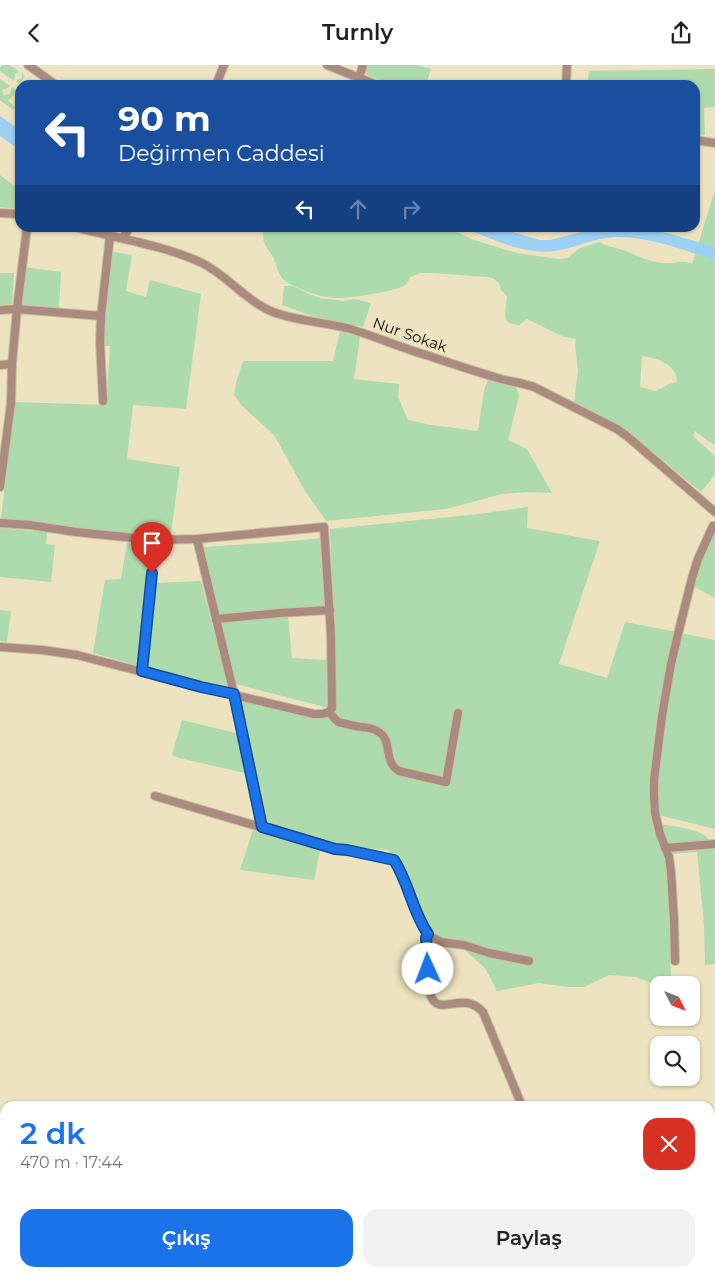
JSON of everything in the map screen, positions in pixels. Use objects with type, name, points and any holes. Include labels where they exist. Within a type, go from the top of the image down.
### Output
[{"type":"street","points":[[28,65],[49,80]]},
{"type":"street","points":[[218,80],[224,65]]},
{"type":"street","points":[[327,65],[364,80]]},
{"type":"street","points":[[359,78],[363,65]]},
{"type":"street","points":[[566,80],[567,65]]},
{"type":"street","points":[[700,141],[715,143]]},
{"type":"street","points":[[0,213],[15,214]]},
{"type":"street","points":[[0,487],[11,403],[12,364],[26,232]]},
{"type":"street","name":"Nur Sokak","points":[[94,232],[168,251],[202,263],[217,272],[256,304],[273,312],[295,318],[337,325],[419,353],[534,387],[623,433],[715,512]]},
{"type":"street","points":[[122,238],[126,232]]},
{"type":"street","points":[[103,401],[100,342],[101,316],[110,236]]},
{"type":"street","points":[[0,309],[101,316]]},
{"type":"street","points":[[0,365],[12,364]]},
{"type":"street","points":[[0,523],[154,540],[197,539],[324,527],[330,610],[332,708],[329,712],[314,714],[201,687],[98,659],[60,652],[0,647]]},
{"type":"street","points":[[675,961],[671,871],[669,857],[660,834],[655,813],[654,780],[671,664],[692,578],[698,559],[714,526]]},
{"type":"street","points":[[197,539],[234,694],[262,827]]},
{"type":"street","points":[[142,671],[154,540]]},
{"type":"street","points":[[216,619],[330,610]]},
{"type":"street","points":[[329,712],[338,722],[374,729],[380,732],[385,738],[389,761],[395,769],[446,782],[458,713]]},
{"type":"street","points":[[154,796],[335,849],[394,860],[402,874],[416,912],[428,934],[436,941],[464,945],[489,953],[529,961]]},
{"type":"street","points":[[665,848],[715,844]]},
{"type":"street","points":[[428,934],[426,938],[428,984],[432,998],[437,1004],[443,1005],[467,1002],[476,1005],[483,1012],[520,1101]]},
{"type":"green space","points":[[2,65],[10,65],[25,76],[22,80],[17,80],[22,78],[22,74],[19,72],[15,74],[14,81],[0,71]]},
{"type":"green space","points":[[368,65],[417,65],[431,69],[428,80],[380,80],[367,75]]},
{"type":"green space","points":[[715,69],[715,107],[704,108],[705,135],[700,134],[700,80],[588,80],[589,71]]},
{"type":"green space","points":[[0,79],[10,86],[2,90],[3,95],[10,94],[12,87],[15,89],[15,93],[8,101],[15,108],[13,110],[0,100]]},
{"type":"green space","points":[[0,175],[15,186],[15,208],[0,207]]},
{"type":"green space","points":[[715,190],[715,446],[695,431],[693,436],[715,456],[715,475],[701,492],[627,431],[574,402],[578,371],[576,339],[564,337],[527,319],[519,325],[508,322],[505,316],[507,296],[501,290],[499,283],[494,279],[488,277],[420,273],[410,277],[407,284],[402,287],[384,292],[341,298],[322,296],[301,289],[282,278],[263,240],[262,232],[456,232],[474,240],[517,253],[558,259],[567,258],[580,248],[600,242],[654,262],[685,262],[692,264]],"holes":[[[642,356],[660,360],[674,371],[677,382],[656,391],[640,387]]]},
{"type":"green space","points":[[110,251],[132,255],[126,291],[146,297],[150,280],[201,294],[186,409],[133,405],[127,459],[180,467],[171,533],[156,537],[1,519],[14,402],[106,405],[110,346],[102,346]]},
{"type":"green space","points":[[24,267],[61,272],[59,308],[21,305]]},
{"type":"green space","points":[[0,273],[14,273],[12,304],[0,305]]},
{"type":"green space","points":[[284,286],[293,286],[320,298],[344,301],[355,299],[371,303],[363,327],[313,316],[282,305]]},
{"type":"green space","points":[[340,331],[360,337],[354,379],[399,384],[398,397],[408,420],[478,431],[484,390],[488,380],[516,386],[519,397],[508,440],[527,449],[552,493],[502,494],[446,509],[326,521],[305,491],[274,435],[241,405],[234,395],[243,361],[333,361]]},
{"type":"green space","points":[[528,507],[527,528],[600,541],[559,664],[607,678],[625,622],[677,632],[651,800],[668,862],[671,976],[650,976],[650,982],[636,977],[609,975],[584,987],[539,983],[497,991],[485,968],[460,946],[440,939],[431,931],[423,918],[402,869],[388,850],[338,846],[274,829],[263,821],[238,698],[333,715],[336,712],[330,529],[479,514]]},
{"type":"green space","points":[[0,528],[47,532],[46,544],[55,545],[51,582],[0,577]]},
{"type":"green space","points":[[715,531],[715,598],[693,586],[699,562]]},
{"type":"green space","points":[[323,538],[325,606],[249,611],[220,616],[209,581],[203,547]]},
{"type":"green space","points":[[127,543],[151,546],[139,666],[93,653],[105,580],[121,579]]},
{"type":"green space","points":[[201,581],[229,689],[145,669],[154,583]]},
{"type":"green space","points":[[0,610],[11,611],[7,642],[0,641]]},
{"type":"green space","points":[[288,617],[292,658],[327,660],[329,708],[236,684],[219,622]]},
{"type":"green space","points":[[680,633],[715,640],[715,829],[659,815],[657,781],[660,749]]},
{"type":"green space","points":[[182,720],[236,733],[245,773],[172,755]]},
{"type":"green space","points":[[661,824],[701,833],[715,847],[715,964],[705,965],[704,925],[697,852],[672,854]]},
{"type":"green space","points":[[253,830],[320,851],[314,880],[240,870]]},
{"type":"water","points":[[0,116],[15,126],[15,146],[0,136]]},
{"type":"water","points":[[474,232],[512,232],[540,240],[550,240],[581,232],[662,232],[715,247],[715,260],[666,244],[628,237],[600,239],[570,248],[543,252],[532,251]]},
{"type":"route","points":[[152,573],[142,671],[234,694],[262,827],[335,849],[394,860],[402,874],[416,912],[428,934],[426,938],[428,969]]}]
